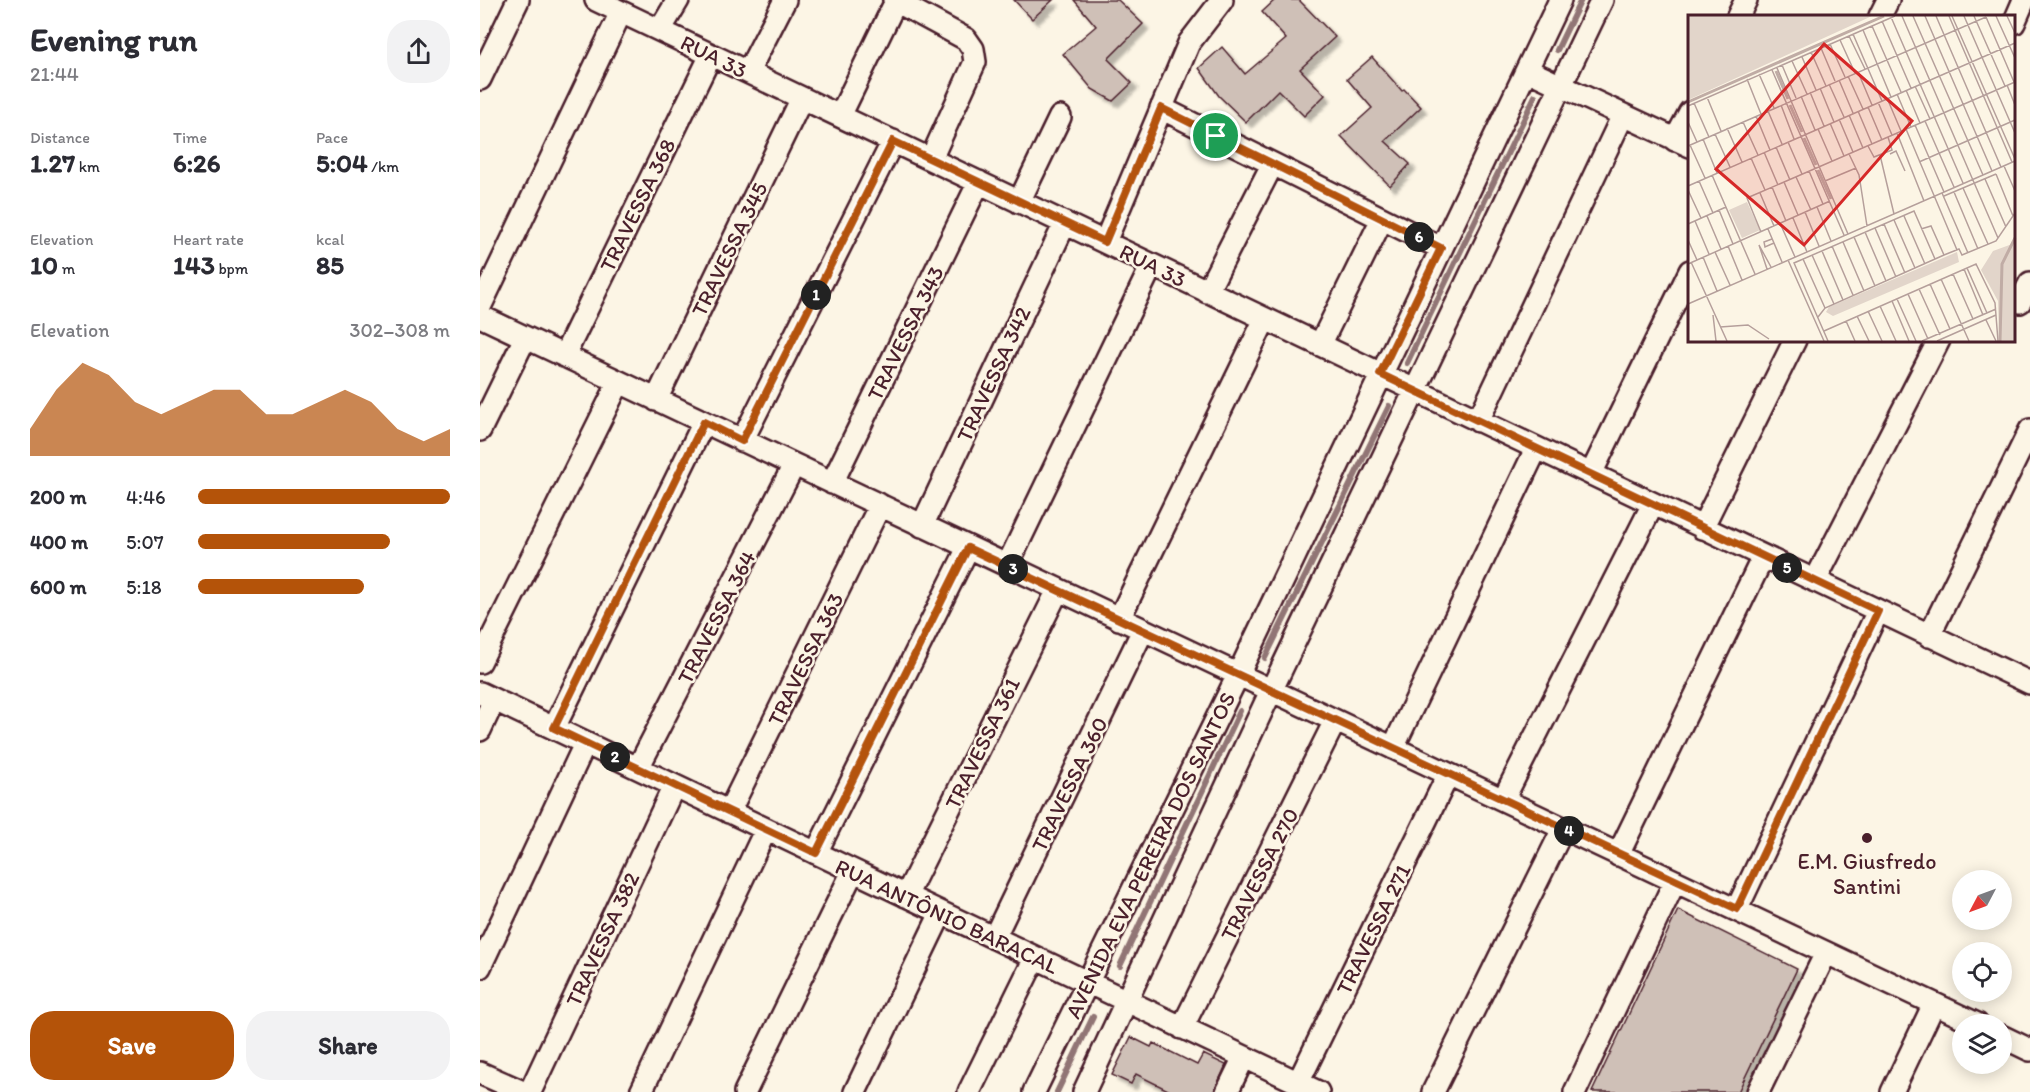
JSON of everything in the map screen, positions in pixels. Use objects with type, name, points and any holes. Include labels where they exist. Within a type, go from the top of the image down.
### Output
[{"type":"street","points":[[480,79],[518,0]]},
{"type":"street","name":"RUA 33","points":[[596,0],[2030,684]]},
{"type":"street","points":[[660,30],[678,0]]},
{"type":"street","points":[[748,72],[786,0]]},
{"type":"street","points":[[1105,242],[1189,43],[1222,0]]},
{"type":"street","name":"AVENIDA EVA PEREIRA DOS SANTOS","points":[[1034,1092],[1238,675],[1560,0]]},
{"type":"street","name":"AVENIDA EVA PEREIRA DOS SANTOS","points":[[1084,1092],[1271,691],[1417,391],[1602,0]]},
{"type":"street","points":[[1738,15],[1746,0]]},
{"type":"street","points":[[1880,15],[1888,0]]},
{"type":"street","points":[[2015,19],[2025,0]]},
{"type":"street","points":[[840,116],[895,1],[928,7],[966,39],[973,49],[975,62],[931,159]]},
{"type":"street","points":[[480,307],[621,12]]},
{"type":"street","name":"TRAVESSA 368","points":[[564,356],[711,55]]},
{"type":"street","points":[[1527,70],[1682,143],[1688,116]]},
{"type":"street","name":"TRAVESSA 345","points":[[656,400],[802,98]]},
{"type":"street","points":[[1161,108],[1441,248]]},
{"type":"street","points":[[1478,421],[1623,115]]},
{"type":"street","points":[[1019,202],[1060,117]]},
{"type":"street","points":[[742,441],[893,141]]},
{"type":"street","points":[[1208,292],[1272,165]]},
{"type":"street","name":"TRAVESSA 343","points":[[832,483],[979,182]]},
{"type":"street","points":[[1320,345],[1382,219]]},
{"type":"street","name":"TRAVESSA 342","points":[[922,526],[1065,223]]},
{"type":"street","points":[[1006,566],[1152,265]]},
{"type":"street","points":[[1590,474],[1688,273]]},
{"type":"street","points":[[2021,303],[2030,283]]},
{"type":"street","points":[[480,316],[1956,1014]]},
{"type":"street","points":[[1119,618],[1265,319]]},
{"type":"street","points":[[480,430],[525,338]]},
{"type":"street","points":[[1702,528],[1794,342]]},
{"type":"street","points":[[1815,581],[1938,342]]},
{"type":"street","points":[[480,662],[619,382]]},
{"type":"street","points":[[554,728],[704,422]]},
{"type":"street","points":[[1929,636],[2030,430]]},
{"type":"street","points":[[1393,748],[1536,448]]},
{"type":"street","name":"TRAVESSA 364","points":[[638,768],[794,465]]},
{"type":"street","points":[[1503,800],[1653,504]]},
{"type":"street","name":"TRAVESSA 363","points":[[729,812],[880,506]]},
{"type":"street","points":[[816,853],[968,548]]},
{"type":"street","points":[[1618,855],[1763,557]]},
{"type":"street","name":"TRAVESSA 361","points":[[906,896],[1058,590]]},
{"type":"street","points":[[1737,909],[1878,611]]},
{"type":"street","name":"TRAVESSA 360","points":[[994,938],[1143,630]]},
{"type":"street","points":[[480,730],[487,697]]},
{"type":"street","name":"RUA ANTÔNIO BARACAL","points":[[487,697],[1317,1092]]},
{"type":"street","name":"TRAVESSA 270","points":[[1182,1028],[1335,721]]},
{"type":"street","points":[[480,967],[585,744]]},
{"type":"street","name":"TRAVESSA 271","points":[[1298,1083],[1448,775]]},
{"type":"street","name":"TRAVESSA 382","points":[[530,1092],[674,786]]},
{"type":"street","points":[[1433,1092],[1563,829]]},
{"type":"street","points":[[641,1092],[766,830]]},
{"type":"street","points":[[745,1092],[853,871]]},
{"type":"street","points":[[1575,1092],[1675,882]]},
{"type":"street","points":[[855,1092],[941,913]]},
{"type":"street","points":[[1758,1092],[1826,953]]},
{"type":"street","points":[[969,1092],[1035,958]]},
{"type":"street","points":[[1892,1092],[1934,1004]]},
{"type":"street","points":[[2012,1041],[2030,1050]]},
{"type":"street","points":[[1227,1092],[1244,1057]]},
{"type":"street","points":[[480,1073],[522,1092]]},
{"type":"building","points":[[1014,0],[1053,0],[1032,19]]},
{"type":"building","points":[[1074,0],[1118,0],[1143,24],[1108,59],[1132,83],[1113,101],[1092,89],[1063,54],[1096,26]]},
{"type":"building","points":[[1275,0],[1299,0],[1335,37],[1300,69],[1325,95],[1304,116],[1278,90],[1246,122],[1219,96],[1199,68],[1222,47],[1245,74],[1286,39],[1262,12]]},
{"type":"building","points":[[1372,57],[1402,91],[1404,89],[1421,107],[1385,141],[1410,164],[1390,186],[1341,136],[1372,108],[1347,79]]},
{"type":"building","points":[[1678,910],[1797,969],[1738,1092],[1592,1092]]},
{"type":"building","points":[[1131,1037],[1151,1047],[1153,1043],[1197,1065],[1203,1054],[1226,1065],[1214,1092],[1172,1092],[1136,1074],[1131,1084],[1112,1075]]},
{"type":"waterway","points":[[1557,50],[1581,0]]},
{"type":"waterway","points":[[1407,363],[1535,96]]},
{"type":"waterway","points":[[1265,658],[1389,406]]},
{"type":"waterway","points":[[1120,966],[1240,711]]},
{"type":"waterway","points":[[1057,1092],[1093,1017]]},
{"type":"place","name":"E.M. Giusfredo Santini","points":[[1867,838]]},
{"type":"route","points":[[1161,108],[1216,136],[1441,248],[1380,374],[1878,611],[1737,909],[1675,882],[968,548],[816,853],[554,728],[704,422],[742,441],[893,141],[1105,242],[1161,108]]}]
